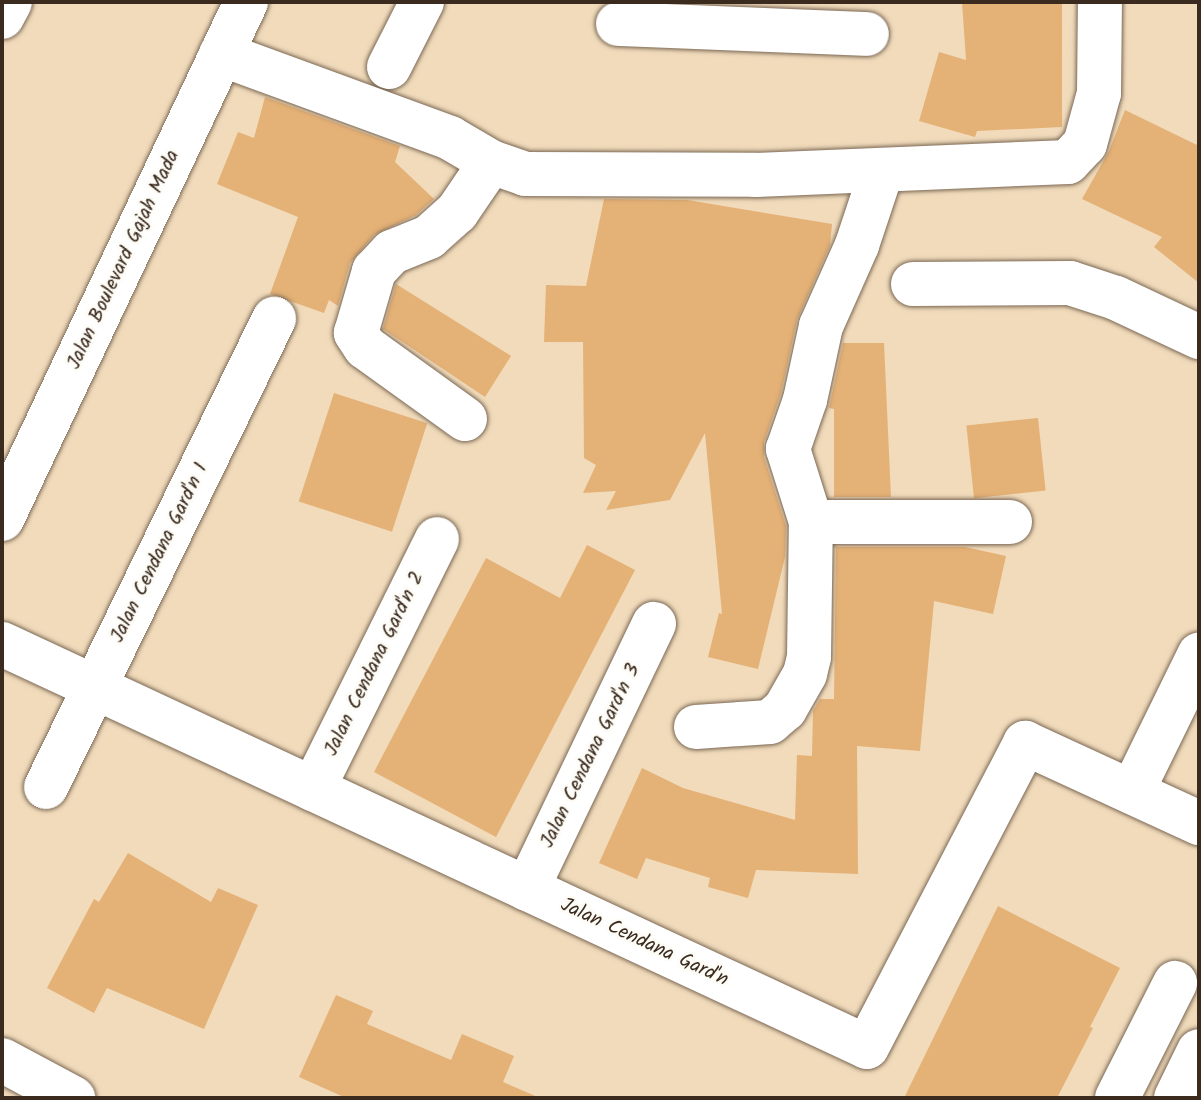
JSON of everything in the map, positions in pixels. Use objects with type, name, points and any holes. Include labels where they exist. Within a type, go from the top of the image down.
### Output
[{"type":"street","points":[[2,17],[10,2]]},
{"type":"street","name":"Jalan Boulevard Gajah Mada","points":[[2,519],[246,2]]},
{"type":"street","points":[[389,67],[422,2]]},
{"type":"street","points":[[221,54],[450,138],[491,162],[525,174],[756,175],[1068,162],[1085,144],[1099,93],[1100,2]]},
{"type":"street","points":[[618,24],[750,17],[867,34]]},
{"type":"street","points":[[465,419],[365,347],[356,333],[374,271],[392,252],[429,237],[457,212],[491,162]]},
{"type":"street","points":[[696,727],[770,722],[785,709],[805,674],[809,657],[811,522],[788,449],[805,400],[821,326],[857,245],[882,170]]},
{"type":"street","points":[[913,284],[1070,283],[1116,298],[1199,337]]},
{"type":"street","name":"Jalan Cendana Gard'n 1","points":[[46,787],[274,319]]},
{"type":"street","points":[[811,522],[1010,522]]},
{"type":"street","name":"Jalan Cendana Gard'n 2","points":[[313,789],[437,539]]},
{"type":"street","name":"Jalan Cendana Gard'n 3","points":[[527,889],[654,624]]},
{"type":"street","name":"Jalan Cendana Gard'n","points":[[2,644],[867,1047],[1025,743],[1199,823]]},
{"type":"street","points":[[1132,792],[1199,655]]},
{"type":"street","points":[[1117,1098],[1175,983]]},
{"type":"street","points":[[1176,1098],[1199,1051]]},
{"type":"street","points":[[2,1060],[73,1098]]},
{"type":"building","points":[[962,2],[1062,2],[1062,127],[977,131],[975,137],[919,121],[939,52],[966,60]]},
{"type":"building","points":[[265,97],[400,146],[395,162],[434,199],[416,215],[374,235],[350,263],[338,306],[329,300],[324,313],[270,294],[298,217],[217,184],[238,132],[254,138]]},
{"type":"building","points":[[1125,110],[1199,146],[1199,283],[1154,247],[1162,237],[1082,199],[1109,151]]},
{"type":"building","points":[[604,199],[687,200],[832,224],[830,245],[797,320],[781,393],[764,442],[764,457],[786,526],[785,557],[758,669],[708,657],[719,613],[722,614],[705,433],[670,500],[606,510],[616,491],[583,493],[596,465],[584,458],[583,342],[544,342],[546,285],[586,286]]},
{"type":"building","points":[[396,284],[511,356],[485,397],[383,329]]},
{"type":"building","points":[[843,343],[884,343],[891,497],[834,497],[834,409],[829,408]]},
{"type":"building","points":[[334,393],[427,423],[392,532],[299,501]]},
{"type":"building","points":[[1038,418],[1046,491],[974,498],[966,426]]},
{"type":"building","points":[[587,545],[635,570],[496,837],[374,772],[486,558],[560,598]]},
{"type":"building","points":[[836,547],[965,547],[1006,556],[993,614],[934,601],[920,751],[857,746],[858,874],[756,870],[748,898],[708,887],[710,878],[646,858],[637,879],[599,863],[642,768],[683,788],[795,820],[797,755],[812,756],[813,711],[820,699],[834,699]]},
{"type":"building","points":[[128,853],[211,902],[218,888],[258,905],[204,1029],[107,988],[94,1013],[47,988],[94,899],[99,902]]},
{"type":"building","points":[[998,906],[1120,968],[1090,1027],[1093,1028],[1057,1098],[904,1098]]},
{"type":"building","points":[[336,995],[373,1011],[367,1024],[451,1060],[462,1034],[514,1056],[503,1082],[540,1098],[346,1098],[299,1077]]}]
